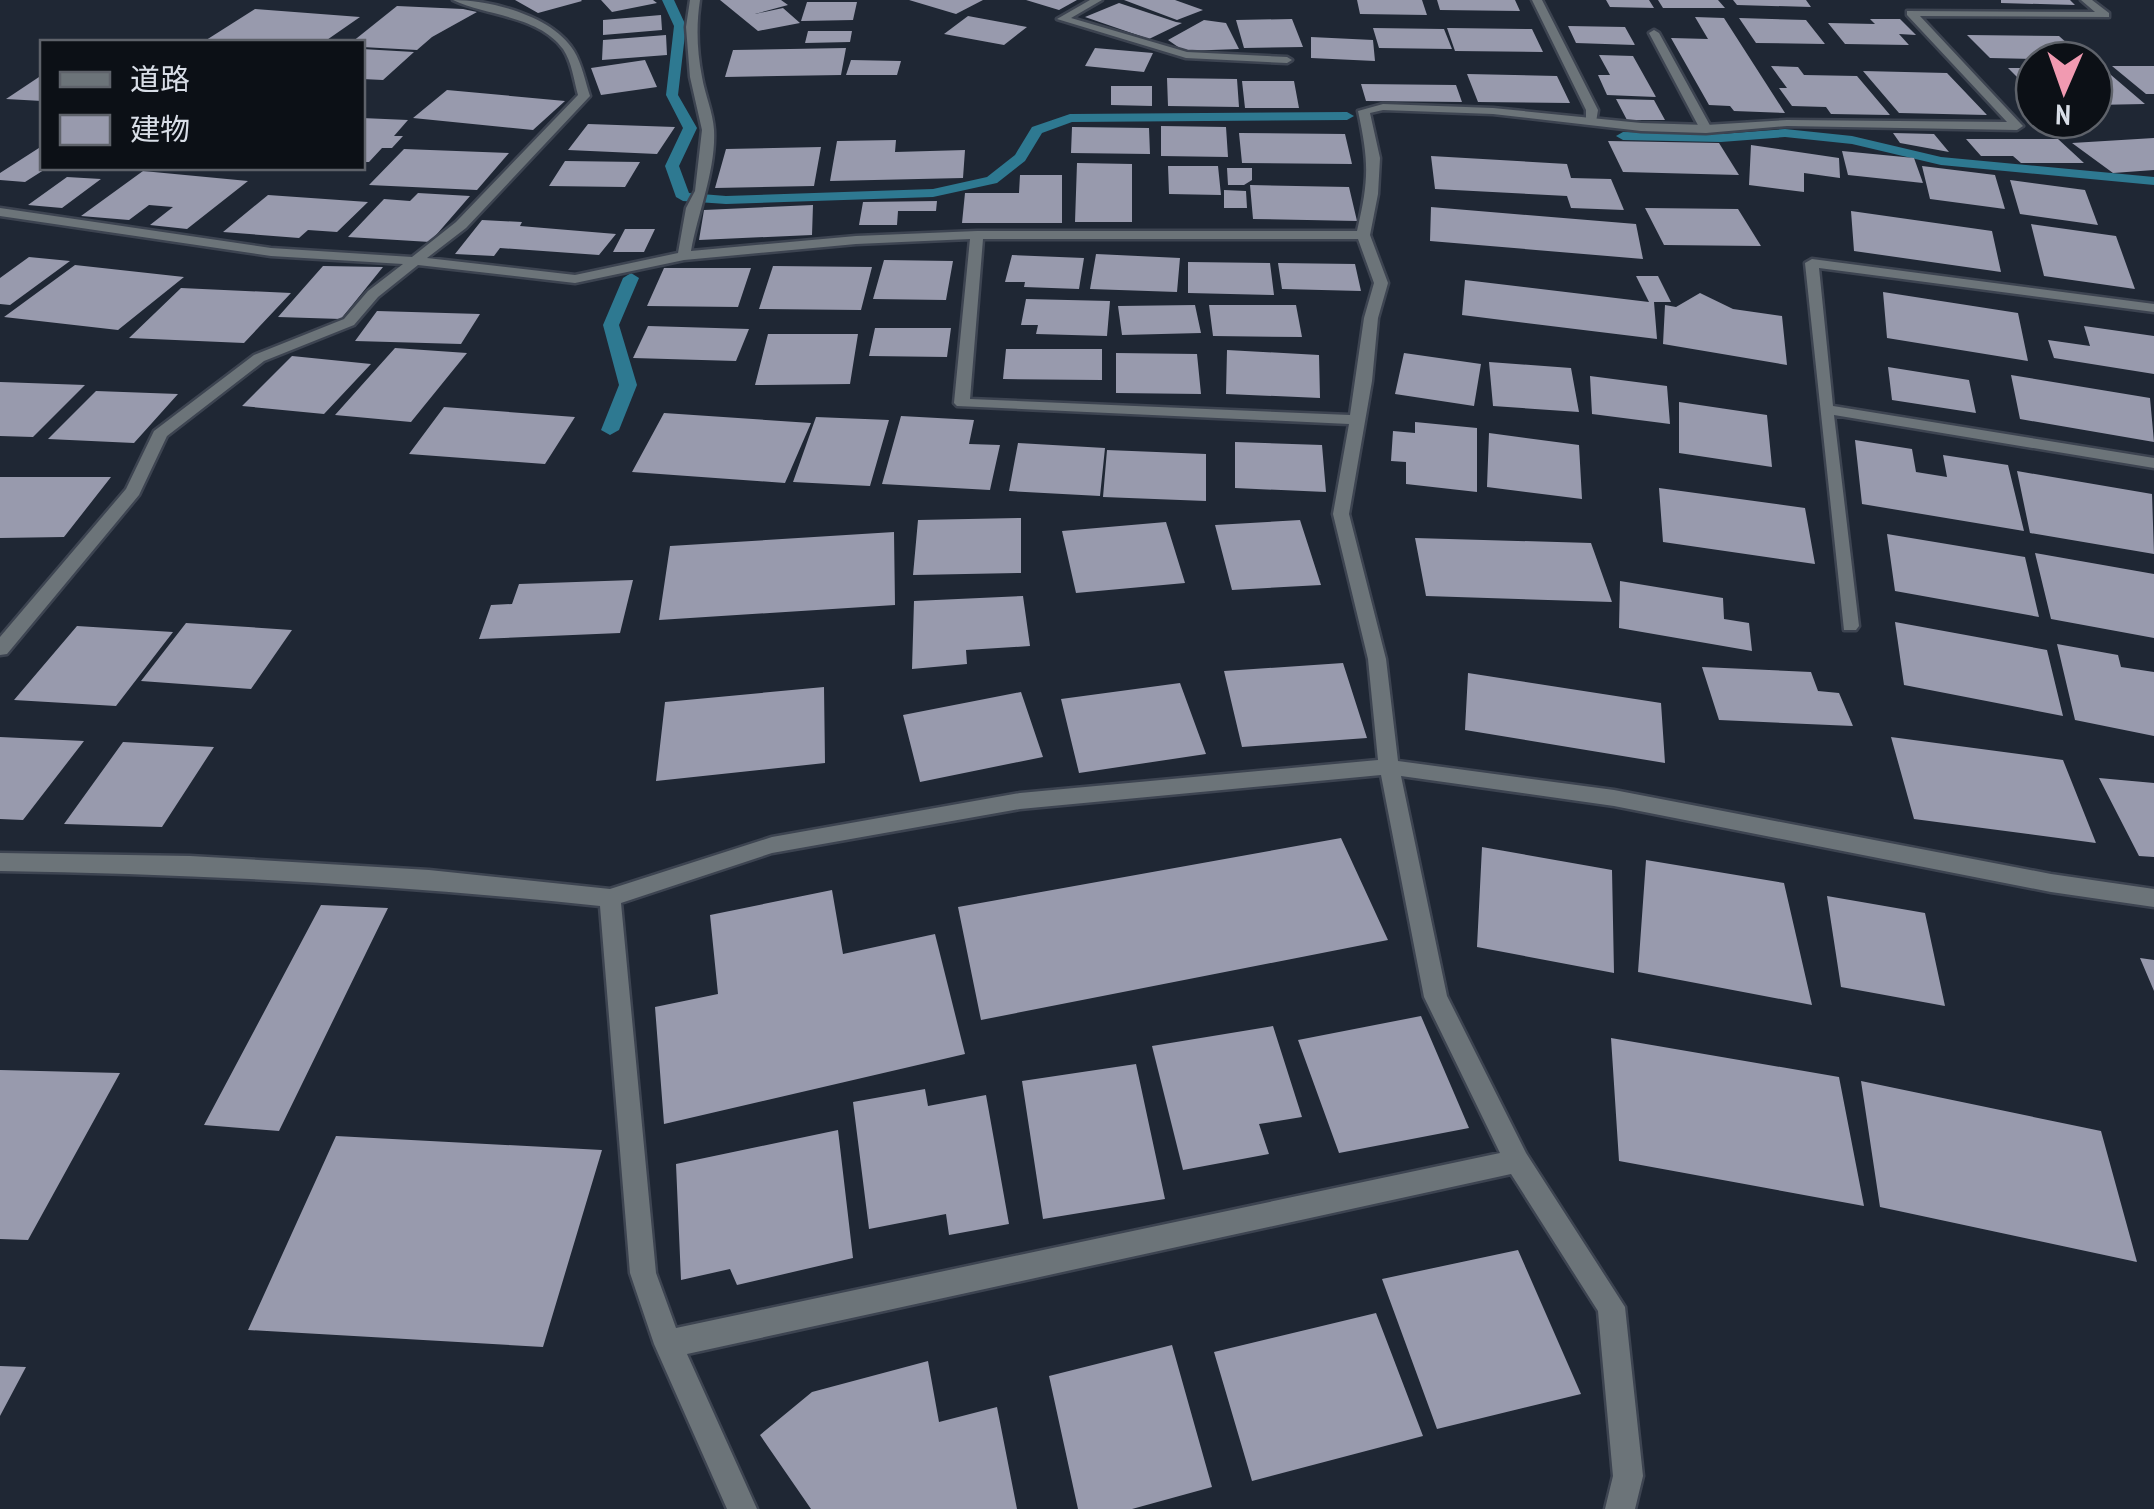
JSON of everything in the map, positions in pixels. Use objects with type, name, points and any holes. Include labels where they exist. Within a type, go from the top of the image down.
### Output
[{"type":"street","points":[[0,649],[132,491],[160,434],[259,358],[349,322],[373,294],[461,225],[584,96],[568,48],[549,32],[458,0]]},
{"type":"street","points":[[684,256],[692,208],[701,190],[708,130],[690,27],[695,0]]},
{"type":"street","points":[[1097,0],[1062,18],[1186,55],[1287,60]]},
{"type":"street","points":[[1537,0],[1592,110],[1592,120]]},
{"type":"street","points":[[1620,1509],[1628,1476],[1612,1307],[1517,1161],[1436,998],[1389,767],[1376,660],[1341,514],[1371,318],[1381,284],[1363,235],[1372,194],[1374,158],[1364,112],[1383,107],[1420,108],[1706,129],[1788,123],[2016,126],[1911,12],[2106,14],[2086,0]]},
{"type":"street","points":[[1654,33],[1706,129]]},
{"type":"street","points":[[0,212],[271,252],[418,262],[575,280],[684,256],[856,240],[976,235],[1363,235]]},
{"type":"street","points":[[976,235],[962,404],[1357,420]]},
{"type":"street","points":[[1850,626],[1812,262],[2154,308]]},
{"type":"street","points":[[1826,409],[2154,463]]},
{"type":"street","points":[[0,862],[190,865],[429,878],[610,898],[772,846],[1020,801],[1389,767],[1614,798],[2051,883],[2154,898]]},
{"type":"street","points":[[610,898],[643,1273],[668,1344],[742,1509]]},
{"type":"street","points":[[668,1344],[1517,1161]]},
{"type":"building","points":[[515,0],[581,0],[582,1],[538,13]]},
{"type":"building","points":[[601,0],[653,0],[657,3],[612,12]]},
{"type":"building","points":[[720,0],[781,0],[788,5],[755,14],[783,8],[800,23],[758,31]]},
{"type":"building","points":[[909,0],[983,0],[956,14]]},
{"type":"building","points":[[1026,0],[1077,0],[1059,10]]},
{"type":"building","points":[[1124,0],[1175,0],[1203,10],[1177,20]]},
{"type":"building","points":[[1357,0],[1422,0],[1427,15],[1360,14]]},
{"type":"building","points":[[1437,0],[1515,0],[1520,11],[1440,10]]},
{"type":"building","points":[[1606,0],[1649,0],[1654,8],[1610,7]]},
{"type":"building","points":[[1658,0],[1718,0],[1725,8],[1663,8]]},
{"type":"building","points":[[1733,0],[1806,0],[1811,7],[1737,5]]},
{"type":"building","points":[[2070,0],[2075,5],[2001,3]]},
{"type":"building","points":[[807,2],[857,2],[853,20],[801,21]]},
{"type":"building","points":[[1119,3],[1182,23],[1149,39],[1085,17]]},
{"type":"building","points":[[397,6],[477,12],[417,50],[365,47],[365,40],[354,40]]},
{"type":"building","points":[[255,9],[360,17],[327,40],[206,40]]},
{"type":"building","points":[[661,15],[662,30],[603,35],[603,20]]},
{"type":"building","points":[[968,16],[1027,27],[1004,45],[944,34]]},
{"type":"building","points":[[1695,17],[1724,18],[1785,113],[1734,111],[1730,106],[1709,105],[1671,38],[1708,39]]},
{"type":"building","points":[[1739,18],[1806,20],[1825,44],[1756,43]]},
{"type":"building","points":[[1292,19],[1303,47],[1244,48],[1236,20]]},
{"type":"building","points":[[1870,19],[1900,19],[1916,35],[1899,34],[1909,45],[1845,44],[1828,23],[1875,24]]},
{"type":"building","points":[[1204,20],[1226,23],[1239,49],[1184,51],[1168,40]]},
{"type":"building","points":[[1568,26],[1625,27],[1635,45],[1576,43]]},
{"type":"building","points":[[1373,28],[1444,29],[1452,49],[1379,48]]},
{"type":"building","points":[[1447,28],[1532,29],[1543,52],[1455,51]]},
{"type":"building","points":[[808,31],[852,31],[850,42],[805,43]]},
{"type":"building","points":[[666,35],[667,55],[602,60],[603,40]]},
{"type":"building","points":[[1967,35],[2059,36],[2064,40],[2014,40],[2014,58],[1990,58]]},
{"type":"building","points":[[1311,37],[1373,40],[1375,61],[1311,58]]},
{"type":"building","points":[[846,48],[841,75],[725,77],[733,50]]},
{"type":"building","points":[[1095,48],[1153,53],[1144,72],[1085,66]]},
{"type":"building","points":[[365,49],[414,52],[383,80],[365,79]]},
{"type":"building","points":[[1599,55],[1633,56],[1656,97],[1607,95],[1598,75],[1610,75]]},
{"type":"building","points":[[645,60],[657,87],[601,95],[591,68]]},
{"type":"building","points":[[851,60],[901,61],[897,75],[846,75]]},
{"type":"building","points":[[1771,66],[1798,67],[1804,75],[1857,76],[1890,115],[1831,114],[1826,107],[1792,106],[1779,88],[1787,88]]},
{"type":"building","points":[[2114,66],[2154,66],[2154,94],[2146,94]]},
{"type":"building","points":[[1863,71],[1947,73],[1987,115],[1899,113]]},
{"type":"building","points":[[1467,74],[1557,76],[1570,103],[1478,102]]},
{"type":"building","points":[[40,76],[40,101],[6,99]]},
{"type":"building","points":[[1167,78],[1237,79],[1239,107],[1168,106]]},
{"type":"building","points":[[2114,78],[2145,104],[2114,105]]},
{"type":"building","points":[[1242,81],[1294,81],[1299,108],[1245,108]]},
{"type":"building","points":[[1361,84],[1456,85],[1462,102],[1366,101]]},
{"type":"building","points":[[1111,86],[1152,86],[1152,106],[1111,105]]},
{"type":"building","points":[[447,90],[565,101],[533,130],[413,118]]},
{"type":"building","points":[[1616,99],[1654,100],[1665,120],[1627,120]]},
{"type":"building","points":[[365,118],[408,120],[394,136],[403,136],[392,148],[382,148],[365,162]]},
{"type":"building","points":[[588,124],[675,127],[657,154],[568,150]]},
{"type":"building","points":[[1161,126],[1226,127],[1228,157],[1161,156]]},
{"type":"building","points":[[1072,127],[1149,128],[1150,154],[1071,153]]},
{"type":"building","points":[[1239,133],[1345,134],[1352,164],[1242,163]]},
{"type":"building","points":[[1893,133],[1934,134],[1949,152],[1900,143]]},
{"type":"building","points":[[2154,138],[2154,170],[2113,173],[2072,143]]},
{"type":"building","points":[[1966,139],[2059,140],[2084,163],[2021,163],[2013,156],[1981,156]]},
{"type":"building","points":[[896,140],[895,152],[965,150],[963,178],[830,181],[837,141]]},
{"type":"building","points":[[1608,141],[1719,143],[1739,175],[1623,172]]},
{"type":"building","points":[[1751,145],[1839,158],[1840,178],[1804,173],[1804,192],[1749,185]]},
{"type":"building","points":[[40,147],[40,170],[44,170],[25,182],[0,180],[0,173]]},
{"type":"building","points":[[821,147],[814,186],[715,188],[726,149]]},
{"type":"building","points":[[404,149],[509,153],[477,190],[369,185]]},
{"type":"building","points":[[1842,151],[1914,158],[1923,183],[1848,175]]},
{"type":"building","points":[[1431,156],[1567,164],[1571,178],[1611,179],[1624,210],[1571,208],[1567,196],[1435,189]]},
{"type":"building","points":[[565,161],[640,162],[625,187],[549,186]]},
{"type":"building","points":[[1077,163],[1132,164],[1132,222],[1075,222]]},
{"type":"building","points":[[1168,166],[1218,166],[1221,195],[1169,194]]},
{"type":"building","points":[[1922,166],[1995,175],[2005,209],[1930,199]]},
{"type":"building","points":[[1227,168],[1252,168],[1252,180],[1244,185],[1228,185]]},
{"type":"building","points":[[143,171],[248,181],[187,229],[150,225],[173,207],[149,205],[129,220],[81,216]]},
{"type":"building","points":[[1020,175],[1062,175],[1062,223],[962,223],[965,193],[1019,193]]},
{"type":"building","points":[[67,177],[101,179],[62,208],[28,205]]},
{"type":"building","points":[[2010,180],[2085,190],[2098,225],[2020,214]]},
{"type":"building","points":[[1250,185],[1349,187],[1357,221],[1253,219]]},
{"type":"building","points":[[1224,190],[1246,191],[1247,208],[1224,208]]},
{"type":"building","points":[[418,193],[470,196],[430,242],[348,237],[384,199],[410,201]]},
{"type":"building","points":[[268,195],[368,202],[337,232],[308,230],[299,238],[223,232]]},
{"type":"building","points":[[937,201],[936,211],[898,211],[897,225],[859,225],[863,202]]},
{"type":"building","points":[[813,205],[812,235],[699,240],[704,210]]},
{"type":"building","points":[[1431,207],[1636,224],[1643,259],[1430,241]]},
{"type":"building","points":[[1645,208],[1738,209],[1761,246],[1664,245]]},
{"type":"building","points":[[1851,211],[1992,231],[2001,272],[1854,251]]},
{"type":"building","points":[[482,220],[616,234],[599,255],[500,248],[494,256],[455,254]]},
{"type":"building","points":[[2031,224],[2116,236],[2135,289],[2044,276]]},
{"type":"building","points":[[625,229],[655,229],[644,252],[613,252]]},
{"type":"building","points":[[1096,254],[1180,258],[1177,292],[1090,289]]},
{"type":"building","points":[[1012,255],[1084,258],[1079,289],[1024,287],[1025,282],[1005,282]]},
{"type":"building","points":[[29,257],[70,261],[10,305],[0,304],[0,278]]},
{"type":"building","points":[[884,260],[953,261],[946,300],[873,299]]},
{"type":"building","points":[[1188,262],[1270,263],[1274,295],[1188,293]]},
{"type":"building","points":[[1278,263],[1355,264],[1361,291],[1282,289]]},
{"type":"building","points":[[75,265],[184,277],[118,330],[4,317]]},
{"type":"building","points":[[323,266],[383,267],[341,319],[278,317]]},
{"type":"building","points":[[773,266],[872,267],[861,310],[759,309]]},
{"type":"building","points":[[664,268],[751,268],[738,307],[647,306]]},
{"type":"building","points":[[1636,276],[1658,276],[1671,302],[1654,302],[1657,339],[1462,315],[1465,280],[1649,302]]},
{"type":"building","points":[[181,288],[291,293],[244,343],[129,338]]},
{"type":"building","points":[[1883,292],[2018,313],[2028,361],[1887,338]]},
{"type":"building","points":[[1700,293],[1733,309],[1782,316],[1787,365],[1663,344],[1665,305],[1676,307]]},
{"type":"building","points":[[1026,299],[1110,301],[1107,336],[1036,334],[1038,325],[1021,325]]},
{"type":"building","points":[[1195,305],[1201,333],[1122,335],[1118,306]]},
{"type":"building","points":[[1209,305],[1296,305],[1302,337],[1213,336]]},
{"type":"building","points":[[377,311],[480,314],[461,344],[355,341]]},
{"type":"building","points":[[648,326],[749,329],[736,361],[633,358]]},
{"type":"building","points":[[2084,326],[2154,336],[2154,374],[2054,358],[2048,340],[2090,346]]},
{"type":"building","points":[[875,328],[951,328],[947,357],[869,356]]},
{"type":"building","points":[[768,334],[858,334],[850,384],[755,385]]},
{"type":"building","points":[[395,348],[467,353],[411,422],[335,415]]},
{"type":"building","points":[[1006,349],[1102,349],[1102,380],[1003,379]]},
{"type":"building","points":[[1227,350],[1319,355],[1320,398],[1226,394]]},
{"type":"building","points":[[1116,353],[1197,354],[1201,394],[1116,393]]},
{"type":"building","points":[[1404,353],[1481,364],[1474,406],[1395,394]]},
{"type":"building","points":[[292,356],[371,364],[324,414],[242,406]]},
{"type":"building","points":[[1489,362],[1571,368],[1579,412],[1493,406]]},
{"type":"building","points":[[1888,367],[1969,380],[1976,413],[1892,400]]},
{"type":"building","points":[[2011,375],[2150,398],[2154,442],[2020,419]]},
{"type":"building","points":[[1590,376],[1667,386],[1670,424],[1592,414]]},
{"type":"building","points":[[0,382],[85,385],[33,437],[0,436]]},
{"type":"building","points":[[96,391],[178,394],[134,443],[48,439]]},
{"type":"building","points":[[1679,402],[1767,415],[1772,467],[1679,453]]},
{"type":"building","points":[[444,407],[575,417],[545,464],[409,454]]},
{"type":"building","points":[[664,413],[811,423],[785,483],[632,472]]},
{"type":"building","points":[[901,416],[974,420],[969,444],[1000,445],[990,490],[882,484]]},
{"type":"building","points":[[816,417],[889,420],[870,486],[793,482]]},
{"type":"building","points":[[1415,422],[1477,428],[1477,492],[1406,484],[1406,462],[1391,461],[1393,431],[1415,433]]},
{"type":"building","points":[[1489,433],[1579,445],[1582,499],[1487,487]]},
{"type":"building","points":[[1855,440],[1912,449],[1916,472],[1947,477],[1943,455],[2008,465],[2024,531],[1862,504]]},
{"type":"building","points":[[1235,442],[1322,445],[1326,492],[1235,488]]},
{"type":"building","points":[[1018,443],[1105,448],[1100,496],[1009,491]]},
{"type":"building","points":[[1107,450],[1206,454],[1206,501],[1103,497]]},
{"type":"building","points":[[2017,471],[2152,494],[2154,554],[2030,533]]},
{"type":"building","points":[[0,477],[111,477],[64,537],[0,538]]},
{"type":"building","points":[[1659,488],[1805,508],[1815,564],[1663,542]]},
{"type":"building","points":[[1021,518],[1021,573],[913,575],[918,520]]},
{"type":"building","points":[[1300,520],[1321,585],[1232,590],[1215,525]]},
{"type":"building","points":[[1166,522],[1185,583],[1076,593],[1062,531]]},
{"type":"building","points":[[894,532],[895,605],[659,620],[670,546]]},
{"type":"building","points":[[1887,534],[2025,557],[2039,617],[1895,591]]},
{"type":"building","points":[[1415,538],[1591,543],[1612,602],[1426,596]]},
{"type":"building","points":[[2035,553],[2154,574],[2154,638],[2051,619]]},
{"type":"building","points":[[633,580],[620,633],[479,639],[491,605],[512,604],[519,584]]},
{"type":"building","points":[[1620,581],[1723,598],[1724,619],[1749,623],[1752,651],[1619,628]]},
{"type":"building","points":[[1023,596],[1030,646],[966,650],[967,664],[912,669],[914,601]]},
{"type":"building","points":[[1895,622],[2047,650],[2063,716],[1904,685]]},
{"type":"building","points":[[186,623],[292,630],[251,689],[141,681]]},
{"type":"building","points":[[77,626],[173,632],[116,706],[14,700]]},
{"type":"building","points":[[2057,644],[2118,655],[2121,667],[2154,672],[2154,736],[2075,720]]},
{"type":"building","points":[[1343,663],[1367,738],[1242,747],[1224,671]]},
{"type":"building","points":[[1702,667],[1811,672],[1818,691],[1839,693],[1853,726],[1719,720]]},
{"type":"building","points":[[1468,673],[1661,703],[1665,763],[1465,730]]},
{"type":"building","points":[[1180,683],[1206,754],[1079,773],[1061,699]]},
{"type":"building","points":[[824,687],[825,763],[656,781],[665,702]]},
{"type":"building","points":[[1021,692],[1043,757],[920,782],[903,715]]},
{"type":"building","points":[[0,737],[84,741],[23,820],[0,819]]},
{"type":"building","points":[[1891,737],[2063,760],[2096,843],[1914,819]]},
{"type":"building","points":[[123,742],[214,747],[162,827],[64,824]]},
{"type":"building","points":[[2099,778],[2154,783],[2154,857],[2139,856]]},
{"type":"building","points":[[1341,838],[1388,940],[981,1020],[958,907]]},
{"type":"building","points":[[1482,847],[1612,870],[1614,973],[1477,947]]},
{"type":"building","points":[[1646,860],[1784,883],[1812,1005],[1638,972]]},
{"type":"building","points":[[832,890],[843,954],[935,934],[965,1054],[664,1124],[655,1007],[718,994],[710,915]]},
{"type":"building","points":[[1827,896],[1925,913],[1945,1006],[1841,987]]},
{"type":"building","points":[[321,905],[388,908],[279,1131],[204,1125]]},
{"type":"building","points":[[2140,958],[2154,960],[2154,991]]},
{"type":"building","points":[[1421,1016],[1469,1128],[1339,1153],[1298,1040]]},
{"type":"building","points":[[1273,1026],[1302,1117],[1259,1124],[1269,1154],[1183,1170],[1152,1046]]},
{"type":"building","points":[[1611,1038],[1839,1077],[1864,1206],[1619,1161]]},
{"type":"building","points":[[1136,1064],[1165,1199],[1043,1219],[1022,1081]]},
{"type":"building","points":[[0,1070],[120,1073],[28,1240],[0,1239]]},
{"type":"building","points":[[1861,1081],[2101,1131],[2137,1262],[1880,1207]]},
{"type":"building","points":[[925,1089],[928,1106],[986,1095],[1009,1224],[949,1235],[946,1214],[869,1229],[853,1102]]},
{"type":"building","points":[[838,1130],[853,1258],[737,1285],[730,1269],[681,1280],[676,1164]]},
{"type":"building","points":[[336,1136],[602,1150],[543,1347],[248,1330]]},
{"type":"building","points":[[1518,1250],[1581,1394],[1437,1429],[1382,1279]]},
{"type":"building","points":[[1376,1313],[1423,1436],[1252,1481],[1214,1352]]},
{"type":"building","points":[[1172,1345],[1212,1487],[1132,1509],[1078,1509],[1049,1376]]},
{"type":"building","points":[[928,1361],[939,1422],[997,1407],[1017,1509],[811,1509],[760,1435],[812,1392]]},
{"type":"building","points":[[0,1366],[26,1367],[0,1416]]},
{"type":"waterway","points":[[668,0],[680,26],[672,95],[690,128],[672,166],[683,197],[726,200],[933,193],[992,180],[1020,158],[1037,130],[1070,118],[1347,116]]},
{"type":"waterway","points":[[1623,136],[1721,138],[1785,133],[1852,140],[1941,161],[2154,181]]},
{"type":"waterway","points":[[610,430],[628,385],[611,325],[631,278]]}]
